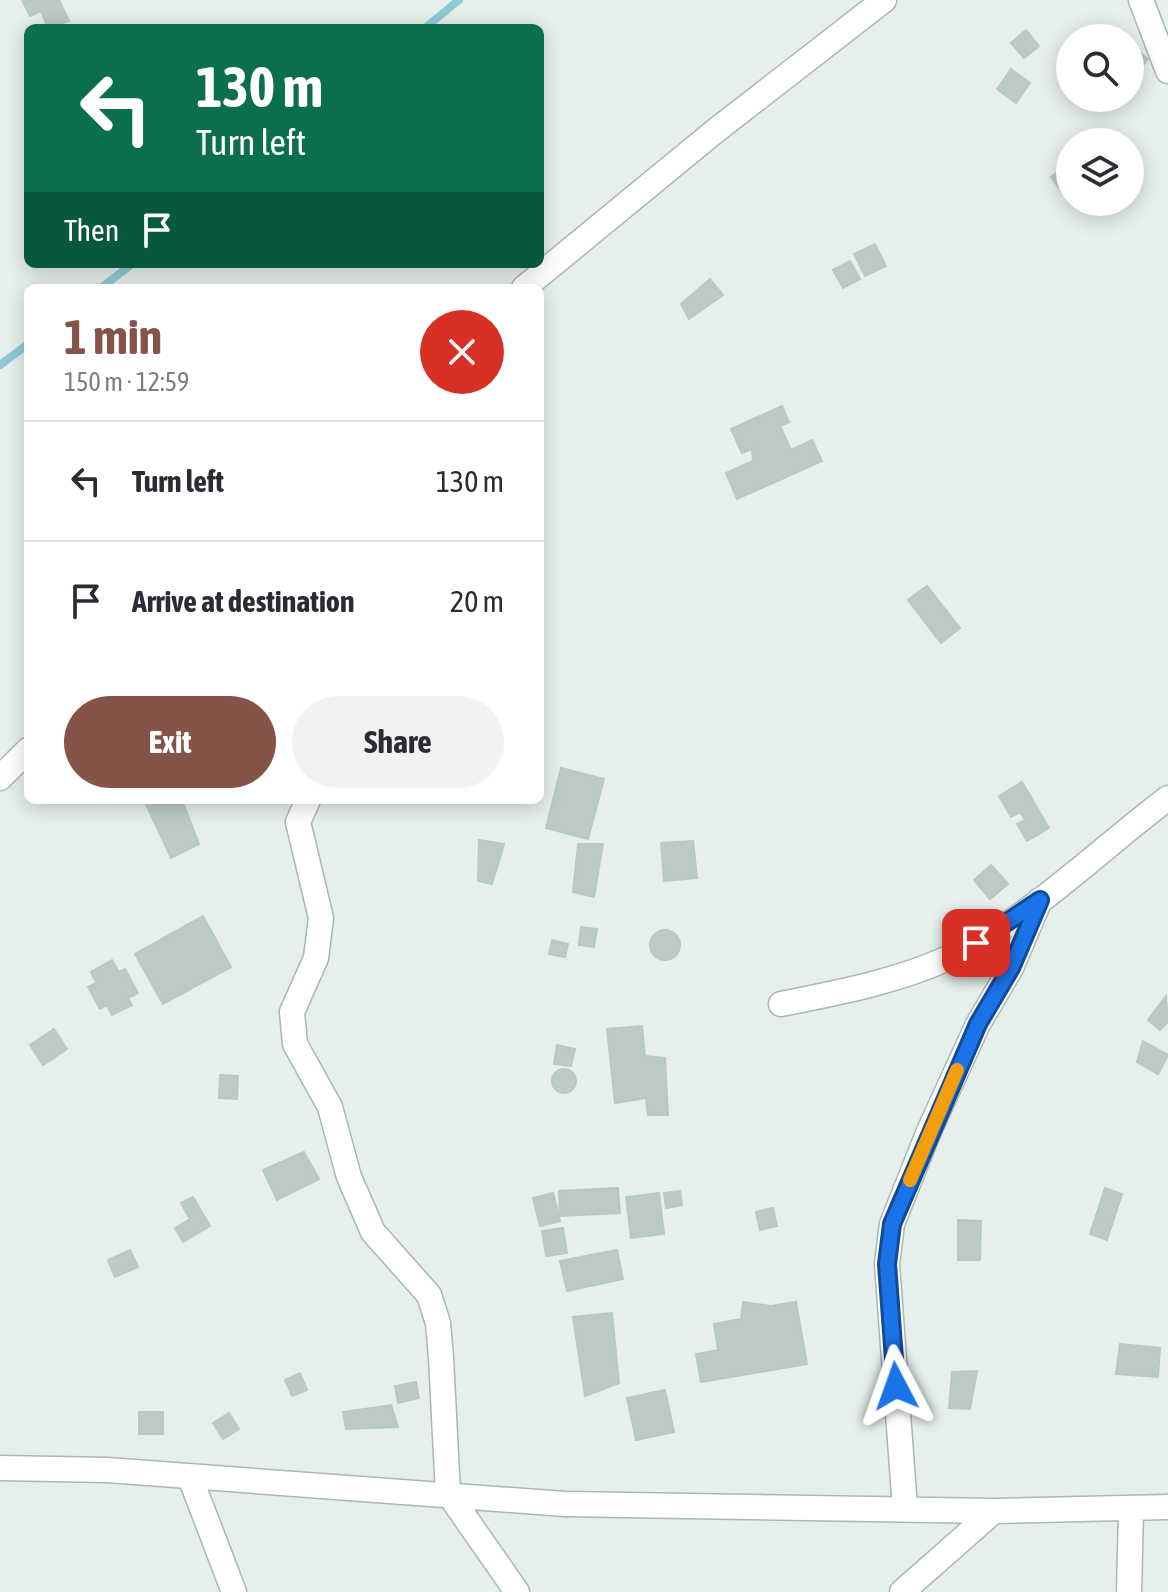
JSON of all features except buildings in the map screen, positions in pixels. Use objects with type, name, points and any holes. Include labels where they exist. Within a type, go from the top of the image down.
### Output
[{"type":"street","points":[[529,284],[714,132],[884,0]]},
{"type":"street","points":[[1141,0],[1168,71]]},
{"type":"street","points":[[0,778],[24,754]]},
{"type":"street","points":[[781,1004],[902,974],[945,959],[1040,900],[1168,798]]},
{"type":"street","points":[[306,804],[298,822],[312,866],[321,918],[316,958],[292,1012],[295,1044],[330,1107],[349,1177],[373,1232],[429,1295],[438,1323],[448,1493],[517,1592]]},
{"type":"street","points":[[905,1508],[887,1264],[892,1224],[978,1024],[1011,968],[1040,900]]},
{"type":"street","points":[[0,1468],[107,1470],[565,1504],[994,1511],[1168,1507]]},
{"type":"street","points":[[190,1477],[234,1592]]},
{"type":"street","points":[[1129,1592],[1131,1510]]},
{"type":"street","points":[[902,1592],[994,1511]]},
{"type":"waterway","points":[[430,24],[459,0]]},
{"type":"waterway","points":[[106,284],[127,268]]},
{"type":"waterway","points":[[0,365],[24,347]]},
{"type":"slow traffic","points":[[910,1180],[957,1070]]},
{"type":"route","points":[[896,1386],[887,1264],[892,1224],[929,1131],[978,1024],[1011,968],[1040,900],[976,943]]}]
